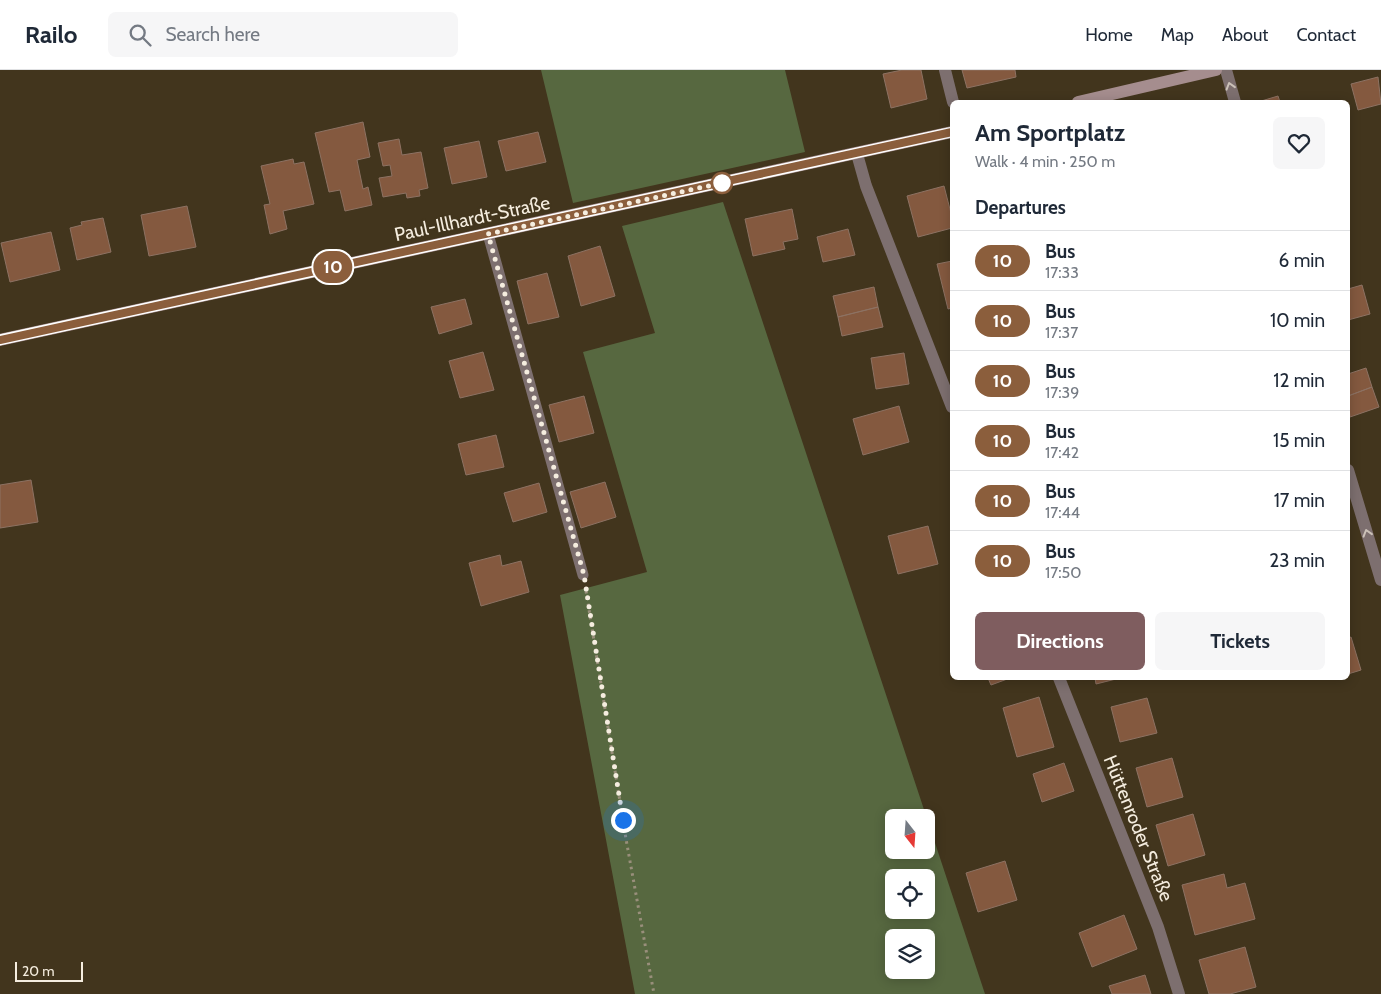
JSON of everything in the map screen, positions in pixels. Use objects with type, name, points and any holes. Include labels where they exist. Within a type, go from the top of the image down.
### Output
[{"type":"street","points":[[945,70],[952,100]]},
{"type":"street","points":[[1087,100],[1216,70]]},
{"type":"street","points":[[1226,70],[1235,100]]},
{"type":"street","name":"Paul-Illhardt-Straße","points":[[0,340],[950,132]]},
{"type":"street","points":[[857,154],[866,186],[950,401]]},
{"type":"street","points":[[1350,477],[1381,580]]},
{"type":"street","name":"Hüttenroder Straße","points":[[1060,680],[1160,934],[1179,994]]},
{"type":"lane","points":[[488,234],[584,575]]},
{"type":"path","points":[[584,575],[626,839],[654,994]]},
{"type":"green space","points":[[541,70],[785,70],[805,152],[573,203]]},
{"type":"green space","points":[[723,202],[924,809],[885,809],[885,859],[935,859],[935,843],[985,994],[635,994],[560,595],[647,572],[583,352],[655,333],[622,226]]},
{"type":"building","points":[[902,70],[921,70],[927,99],[891,108],[883,74]]},
{"type":"building","points":[[962,70],[1015,70],[1016,77],[967,88]]},
{"type":"building","points":[[1378,77],[1381,104],[1358,110],[1351,84]]},
{"type":"building","points":[[1278,96],[1279,100],[1265,100]]},
{"type":"building","points":[[363,122],[370,157],[357,160],[363,189],[368,187],[372,205],[345,211],[340,190],[329,192],[315,133]]},
{"type":"building","points":[[538,132],[546,162],[506,171],[498,141]]},
{"type":"building","points":[[399,139],[402,155],[421,152],[428,188],[419,190],[420,196],[407,198],[406,193],[383,197],[379,178],[392,176],[390,165],[383,166],[378,143]]},
{"type":"building","points":[[479,141],[487,177],[452,184],[444,148]]},
{"type":"building","points":[[293,159],[294,164],[304,162],[314,204],[283,211],[287,229],[270,234],[264,205],[270,204],[261,166]]},
{"type":"building","points":[[944,186],[950,209],[950,229],[918,237],[907,196]]},
{"type":"building","points":[[187,206],[196,247],[149,256],[141,215]]},
{"type":"building","points":[[792,209],[798,239],[783,242],[785,249],[753,256],[745,219]]},
{"type":"building","points":[[103,218],[111,252],[77,260],[70,228],[82,225],[81,222]]},
{"type":"building","points":[[848,229],[855,255],[823,262],[817,237]]},
{"type":"building","points":[[51,232],[60,270],[10,282],[1,243]]},
{"type":"building","points":[[600,246],[615,296],[581,306],[568,256]]},
{"type":"building","points":[[950,261],[950,308],[948,309],[937,264]]},
{"type":"building","points":[[547,273],[559,317],[528,324],[517,281]]},
{"type":"building","points":[[1362,285],[1370,314],[1350,319],[1350,288]]},
{"type":"building","points":[[874,287],[878,307],[838,317],[833,296]]},
{"type":"building","points":[[465,299],[472,324],[439,334],[431,307]]},
{"type":"building","points":[[878,307],[883,327],[842,336],[838,317]]},
{"type":"building","points":[[483,352],[494,390],[460,398],[449,361]]},
{"type":"building","points":[[904,353],[909,384],[876,389],[871,358]]},
{"type":"building","points":[[1366,368],[1372,387],[1350,395],[1350,373]]},
{"type":"building","points":[[1372,387],[1379,407],[1350,417],[1350,395]]},
{"type":"building","points":[[584,396],[594,433],[559,442],[549,405]]},
{"type":"building","points":[[899,406],[909,442],[863,455],[853,419]]},
{"type":"building","points":[[496,435],[504,467],[466,475],[458,444]]},
{"type":"building","points":[[31,480],[38,522],[0,528],[0,485]]},
{"type":"building","points":[[605,482],[616,517],[581,528],[570,492]]},
{"type":"building","points":[[539,483],[547,512],[513,522],[504,493]]},
{"type":"building","points":[[928,526],[938,564],[898,574],[888,536]]},
{"type":"building","points":[[500,555],[502,566],[521,561],[529,592],[481,606],[469,563]]},
{"type":"building","points":[[1350,637],[1361,670],[1350,673]]},
{"type":"building","points":[[989,680],[1005,680],[991,685]]},
{"type":"building","points":[[1095,680],[1112,680],[1096,684]]},
{"type":"building","points":[[1039,697],[1054,747],[1017,757],[1003,708]]},
{"type":"building","points":[[1147,698],[1157,733],[1120,742],[1111,707]]},
{"type":"building","points":[[1172,758],[1183,797],[1147,807],[1136,768]]},
{"type":"building","points":[[1064,763],[1074,791],[1042,802],[1033,774]]},
{"type":"building","points":[[1193,814],[1205,855],[1168,866],[1156,825]]},
{"type":"building","points":[[1005,861],[1017,900],[978,912],[966,873]]},
{"type":"building","points":[[1224,874],[1227,888],[1245,883],[1255,919],[1195,935],[1182,885]]},
{"type":"building","points":[[1124,915],[1137,949],[1092,967],[1079,933]]},
{"type":"building","points":[[1245,947],[1256,987],[1230,994],[1209,994],[1199,960]]},
{"type":"building","points":[[1145,975],[1151,994],[1112,994],[1109,986]]},
{"type":"bus line","name":"10","points":[[0,340],[950,132]]},
{"type":"route","points":[[623,820],[584,575],[488,234],[722,183]]}]
